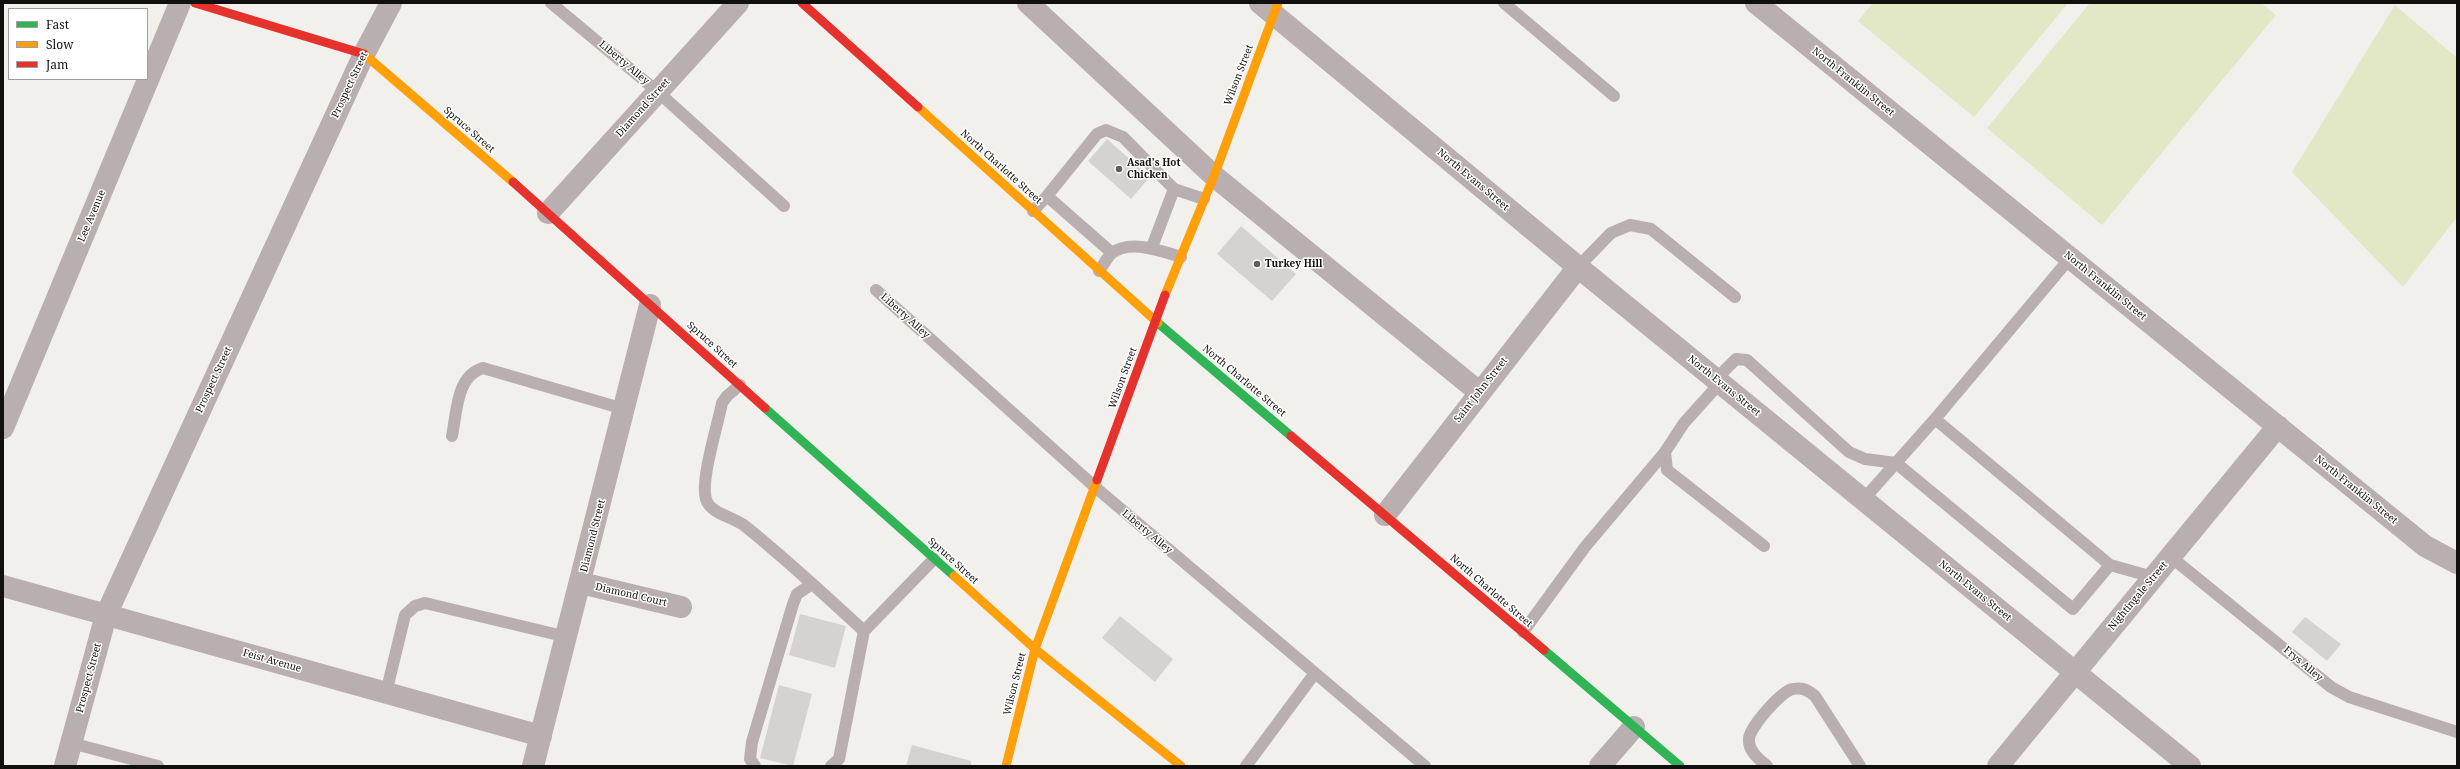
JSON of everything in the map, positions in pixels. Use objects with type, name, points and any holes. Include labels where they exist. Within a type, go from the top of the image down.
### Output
[{"type":"street","name":"Lee Avenue","points":[[148,80],[180,3]]},
{"type":"street","name":"Spruce Street","points":[[195,3],[364,54],[548,213],[1035,649],[1180,766]]},
{"type":"street","name":"Prospect Street","points":[[65,766],[106,615],[364,54],[391,3]]},
{"type":"street","name":"Diamond Street","points":[[548,213],[738,3]]},
{"type":"street","name":"North Charlotte Street","points":[[802,3],[1155,321],[1680,766]]},
{"type":"street","points":[[1028,3],[1214,176],[1479,392]]},
{"type":"street","name":"North Franklin Street","points":[[1756,3],[2424,546],[2457,563]]},
{"type":"street","name":"Wilson Street","points":[[1006,766],[1035,649],[1155,321],[1214,176],[1271,7]]},
{"type":"street","name":"North Evans Street","points":[[1271,7],[1578,267],[2190,766]]},
{"type":"street","name":"Lee Avenue","points":[[3,428],[148,80]]},
{"type":"street","name":"Saint John Street","points":[[1385,515],[1479,392],[1578,267]]},
{"type":"street","name":"Diamond Street","points":[[533,766],[581,583],[650,305]]},
{"type":"street","name":"Nightingale Street","points":[[1998,766],[2278,426]]},
{"type":"street","name":"Diamond Court","points":[[581,583],[681,607]]},
{"type":"street","name":"Feist Avenue","points":[[3,586],[540,736]]},
{"type":"street","points":[[1600,766],[1634,727]]},
{"type":"lane","name":"Liberty Alley","points":[[551,3],[658,92],[784,206]]},
{"type":"lane","points":[[1504,3],[1614,96]]},
{"type":"lane","points":[[1033,211],[1048,196],[1097,134],[1106,130],[1123,137],[1174,190],[1204,199]]},
{"type":"lane","points":[[1152,248],[1174,190]]},
{"type":"lane","points":[[1048,196],[1112,253]]},
{"type":"lane","points":[[1578,267],[1611,233],[1630,225],[1651,230],[1735,297]]},
{"type":"lane","points":[[1099,271],[1112,253],[1128,248],[1152,248],[1181,257]]},
{"type":"lane","points":[[1863,500],[1935,419],[2070,258]]},
{"type":"lane","name":"Liberty Alley","points":[[876,290],[1095,487],[1425,766]]},
{"type":"lane","points":[[1522,632],[1585,548],[1665,452],[1684,423],[1736,359],[1747,360],[1850,452],[1865,459],[1896,462],[2073,609],[2110,565]]},
{"type":"lane","points":[[452,436],[464,381],[473,370],[483,368],[624,409]]},
{"type":"lane","points":[[740,385],[727,396],[722,403],[705,483],[705,499],[710,507],[740,522],[864,631]]},
{"type":"lane","points":[[1935,419],[2110,565],[2153,578]]},
{"type":"lane","points":[[1665,452],[1666,470],[1764,546]]},
{"type":"lane","name":"Frys Alley","points":[[2171,557],[2331,688],[2349,697],[2457,732]]},
{"type":"lane","points":[[830,766],[839,759],[864,631],[934,559]]},
{"type":"lane","points":[[755,766],[750,759],[752,742],[793,604],[797,594],[812,584]]},
{"type":"lane","points":[[386,693],[405,615],[415,606],[425,603],[567,636]]},
{"type":"lane","points":[[1246,766],[1315,673]]},
{"type":"lane","points":[[1767,766],[1752,752],[1748,740],[1751,729],[1783,694],[1791,689],[1808,690],[1815,696],[1860,766]]},
{"type":"lane","points":[[71,743],[158,766]]},
{"type":"green space","points":[[1873,3],[2068,3],[1974,117],[1858,21]]},
{"type":"green space","points":[[2090,3],[2261,3],[2276,15],[2102,225],[1987,128]]},
{"type":"green space","points":[[2395,5],[2457,58],[2457,217],[2403,287],[2292,172]]},
{"type":"building","name":"Asad's Hot Chicken","points":[[1107,139],[1150,177],[1131,199],[1088,161]]},
{"type":"building","name":"Turkey Hill","points":[[1241,226],[1296,274],[1272,301],[1217,254]]},
{"type":"building","points":[[800,614],[846,626],[835,668],[789,655]]},
{"type":"building","points":[[1120,616],[1173,659],[1155,682],[1102,638]]},
{"type":"building","points":[[2305,617],[2341,644],[2327,661],[2292,632]]},
{"type":"building","points":[[779,685],[812,694],[793,766],[760,758]]},
{"type":"building","points":[[912,745],[971,761],[971,766],[906,766]]},
{"type":"traffic: fast","points":[[1158,323],[1291,436]]},
{"type":"traffic: fast","points":[[765,408],[954,576]]},
{"type":"traffic: fast","points":[[1544,650],[1680,766]]},
{"type":"traffic: slow","points":[[1165,295],[1214,176],[1278,3]]},
{"type":"traffic: slow","points":[[364,54],[513,182]]},
{"type":"traffic: slow","points":[[918,107],[1158,323]]},
{"type":"traffic: slow","points":[[1006,766],[1035,649],[1097,480]]},
{"type":"traffic: slow","points":[[954,576],[1035,649],[1181,766]]},
{"type":"traffic: jam","points":[[195,3],[364,54]]},
{"type":"traffic: jam","points":[[802,3],[918,107]]},
{"type":"traffic: jam","points":[[513,182],[765,408]]},
{"type":"traffic: jam","points":[[1097,480],[1165,295]]},
{"type":"traffic: jam","points":[[1291,436],[1544,650]]},
{"type":"place","name":"Asad's Hot Chicken","points":[[1119,169]]},
{"type":"place","name":"Turkey Hill","points":[[1257,264]]}]
